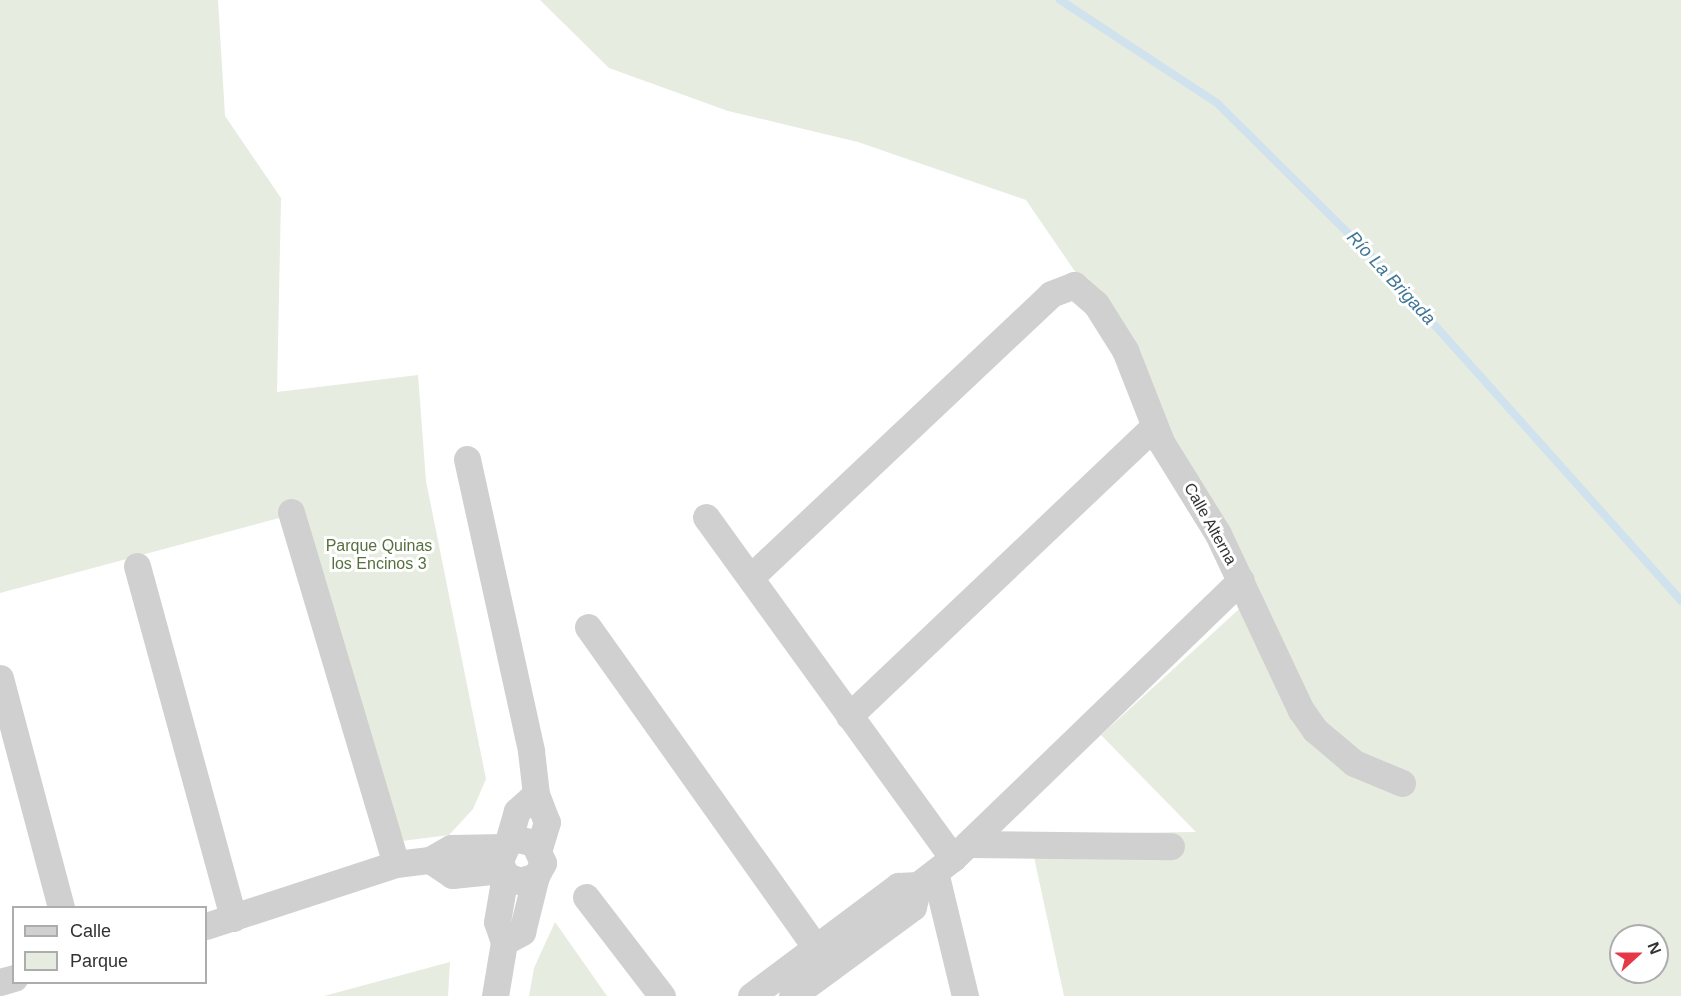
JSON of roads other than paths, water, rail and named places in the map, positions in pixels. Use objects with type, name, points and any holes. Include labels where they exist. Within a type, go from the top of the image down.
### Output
[{"type":"street","name":"Calle Alterna","points":[[752,576],[1029,315],[1064,286],[1074,285],[1085,291],[1125,350],[1154,427],[1201,503],[1241,580],[1302,710],[1315,730],[1354,763],[1402,783]]},
{"type":"street","points":[[849,716],[1154,427]]},
{"type":"street","points":[[467,459],[531,751],[536,794],[547,822],[539,848],[543,863],[536,876],[522,932],[504,942]]},
{"type":"street","points":[[291,512],[396,864]]},
{"type":"street","points":[[706,517],[752,576],[849,716],[943,865],[964,996]]},
{"type":"street","points":[[137,566],[233,918]]},
{"type":"street","points":[[751,996],[913,906],[943,865],[1241,580]]},
{"type":"street","points":[[588,627],[822,958]]},
{"type":"street","points":[[0,678],[60,906]]},
{"type":"street","points":[[495,996],[504,942],[496,922],[505,859],[517,811],[536,794]]},
{"type":"street","points":[[207,926],[396,864],[430,860],[452,875],[505,859],[525,839],[539,848]]},
{"type":"street","points":[[943,865],[1171,846]]},
{"type":"street","points":[[505,859],[520,881],[536,876]]},
{"type":"street","points":[[586,897],[662,996]]},
{"type":"street","points":[[798,994],[822,958]]},
{"type":"waterway","name":"Río La Brigada","points":[[1060,0],[1217,103],[1389,274],[1681,601]]},
{"type":"park label","name":"Parque Quinas los Encinos 3","points":[[379,555]]}]
